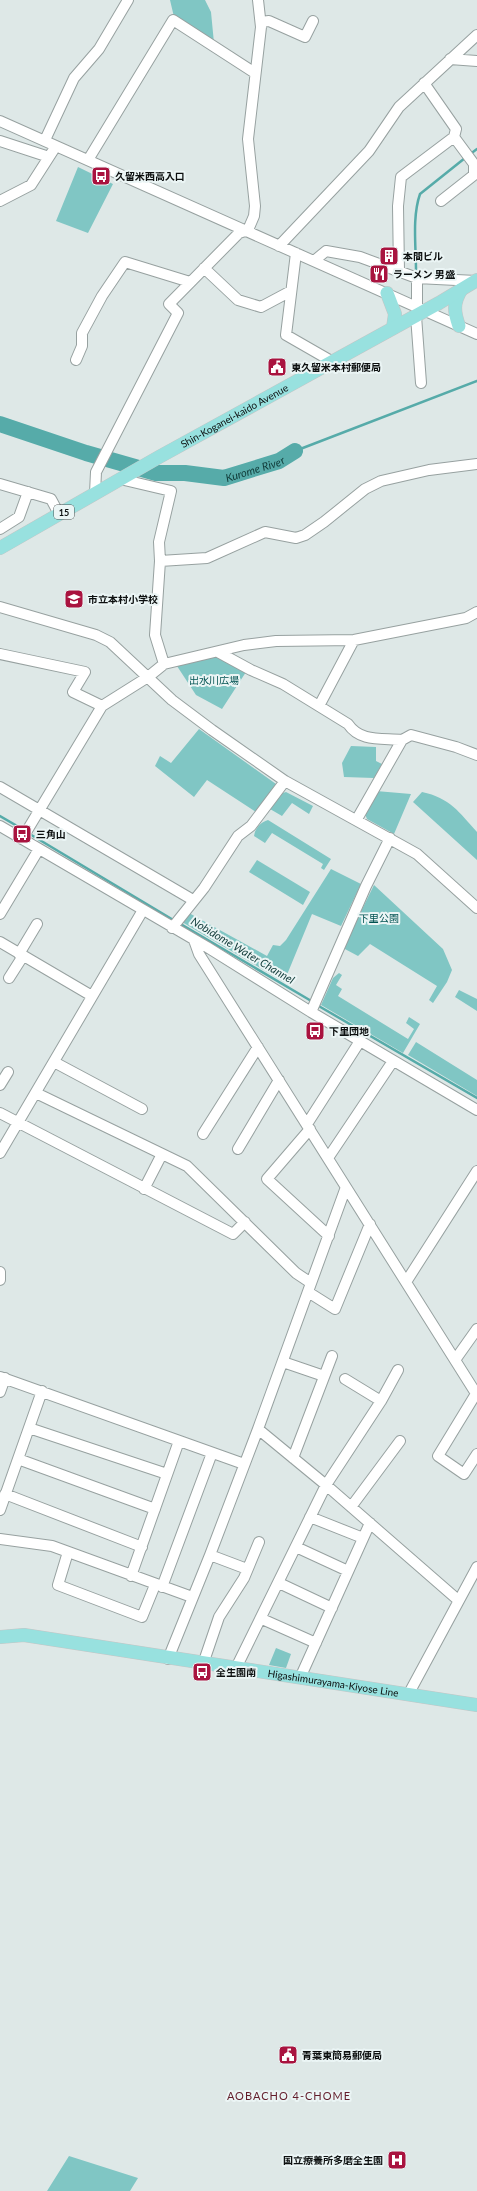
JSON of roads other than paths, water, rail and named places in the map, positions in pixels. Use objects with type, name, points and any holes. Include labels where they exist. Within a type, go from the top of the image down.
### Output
[{"type":"main road","name":"Shin-Koganei-kaido Avenue","points":[[124,477],[333,362],[420,311],[476,281]]},
{"type":"main road","points":[[460,326],[454,307],[461,290]]},
{"type":"main road","points":[[386,293],[395,314],[393,328]]},
{"type":"main road","name":"15","points":[[0,548],[124,477]]},
{"type":"main road","name":"Higashimurayama-Kiyose Line","points":[[0,1637],[24,1635],[168,1659],[477,1705]]},
{"type":"street","points":[[45,140],[74,78],[99,49],[128,0]]},
{"type":"street","points":[[95,493],[96,472],[178,313],[168,304],[239,233],[248,230],[254,216],[255,206],[248,139],[261,22],[258,0]]},
{"type":"street","points":[[88,160],[172,20],[255,73]]},
{"type":"street","points":[[261,22],[269,21],[305,37],[313,21]]},
{"type":"street","points":[[279,246],[339,180],[369,150],[399,108],[477,35]]},
{"type":"street","points":[[450,59],[477,61]]},
{"type":"street","points":[[399,272],[398,206],[401,177],[454,137],[456,129],[424,83]]},
{"type":"street","points":[[0,121],[248,230],[296,254],[386,293],[420,311],[477,334]]},
{"type":"street","points":[[441,201],[474,175],[474,164],[454,137]]},
{"type":"street","points":[[0,141],[49,157]]},
{"type":"street","points":[[0,201],[31,185],[56,146]]},
{"type":"street","points":[[314,261],[326,251],[360,257],[416,278],[476,281]]},
{"type":"street","points":[[296,254],[286,335],[333,362]]},
{"type":"street","points":[[76,360],[82,346],[82,333],[102,296],[125,262],[190,282]]},
{"type":"street","points":[[204,268],[238,300],[261,307],[291,291]]},
{"type":"street","points":[[416,278],[420,311],[421,383]]},
{"type":"street","points":[[160,561],[207,558],[265,532],[296,538],[304,535],[324,522],[365,489],[381,481],[422,471],[477,464]]},
{"type":"street","points":[[124,477],[171,491],[159,542],[160,561],[155,635],[164,664]]},
{"type":"street","points":[[0,484],[51,499],[59,514]]},
{"type":"street","points":[[0,529],[19,517],[28,492]]},
{"type":"street","points":[[0,607],[96,635],[110,642],[201,722],[285,781],[357,819],[417,854],[477,908]]},
{"type":"street","points":[[25,834],[102,706],[148,677],[164,664],[244,645],[276,641],[354,640],[466,618],[477,612]]},
{"type":"street","points":[[319,706],[354,640]]},
{"type":"street","points":[[218,652],[251,670],[284,684],[348,724],[354,733],[358,735],[402,740]]},
{"type":"street","points":[[0,654],[85,672],[73,692],[102,706]]},
{"type":"street","points":[[357,819],[402,740],[411,735],[456,747],[477,755]]},
{"type":"street","points":[[175,924],[204,888],[238,836],[251,826],[285,781]]},
{"type":"street","points":[[0,787],[193,900]]},
{"type":"street","points":[[0,838],[3,828],[25,834],[39,849],[143,910],[175,924],[194,940],[313,1006],[360,1041],[477,1110]]},
{"type":"street","points":[[313,1006],[366,886],[390,838]]},
{"type":"street","points":[[0,914],[39,849]]},
{"type":"street","points":[[0,1153],[143,910]]},
{"type":"street","points":[[9,978],[37,924]]},
{"type":"street","points":[[194,940],[199,954],[477,1393],[438,1456],[464,1474],[477,1454]]},
{"type":"street","points":[[0,942],[92,996]]},
{"type":"street","points":[[329,1236],[267,1179],[308,1126],[360,1041]]},
{"type":"street","points":[[203,1134],[258,1046]]},
{"type":"street","points":[[328,1158],[393,1061]]},
{"type":"street","points":[[54,1062],[142,1109]]},
{"type":"street","points":[[0,1085],[8,1072]]},
{"type":"street","points":[[238,1149],[279,1080]]},
{"type":"street","points":[[36,1093],[187,1166],[310,1287],[335,1309],[370,1224]]},
{"type":"street","points":[[0,1114],[233,1234],[244,1222]]},
{"type":"street","points":[[144,1189],[162,1154]]},
{"type":"street","points":[[406,1282],[477,1171]]},
{"type":"street","points":[[168,1659],[210,1555],[258,1429],[346,1187]]},
{"type":"street","points":[[0,1272],[0,1280]]},
{"type":"street","points":[[455,1360],[477,1329]]},
{"type":"street","points":[[293,1458],[332,1356]]},
{"type":"street","points":[[283,1362],[324,1376]]},
{"type":"street","points":[[236,1668],[262,1619],[326,1485],[381,1401],[398,1370]]},
{"type":"street","points":[[0,1392],[3,1377],[244,1464]]},
{"type":"street","points":[[345,1379],[381,1401]]},
{"type":"street","points":[[0,1510],[42,1390]]},
{"type":"street","points":[[29,1428],[167,1474]]},
{"type":"street","points":[[258,1429],[352,1507],[458,1600]]},
{"type":"street","points":[[131,1576],[179,1441]]},
{"type":"street","points":[[352,1507],[400,1441]]},
{"type":"street","points":[[68,1552],[58,1585],[142,1617],[158,1586],[212,1453]]},
{"type":"street","points":[[18,1459],[155,1509]]},
{"type":"street","points":[[5,1494],[142,1547]]},
{"type":"street","points":[[310,1517],[363,1538]]},
{"type":"street","points":[[300,1678],[370,1523]]},
{"type":"street","points":[[0,1540],[52,1546],[158,1586],[192,1597]]},
{"type":"street","points":[[203,1664],[219,1617],[247,1569],[259,1542]]},
{"type":"street","points":[[296,1547],[348,1571]]},
{"type":"street","points":[[210,1555],[247,1569]]},
{"type":"street","points":[[408,1695],[458,1600],[473,1584],[477,1567]]},
{"type":"street","points":[[279,1583],[332,1608]]},
{"type":"street","points":[[262,1619],[316,1643]]},
{"type":"waterway","points":[[469,155],[477,149]]},
{"type":"waterway","points":[[416,270],[415,222],[420,194],[465,158]]},
{"type":"waterway","name":"Kurome River","points":[[295,451],[477,381]]},
{"type":"waterway","name":"Kurome River","points":[[0,424],[86,453],[156,473],[185,473],[224,478],[279,461],[295,451]]},
{"type":"waterway","name":"Nobidome Water Channel","points":[[0,816],[24,830]]},
{"type":"waterway","name":"Nobidome Water Channel","points":[[28,833],[175,921]]},
{"type":"waterway","name":"Nobidome Water Channel","points":[[179,923],[313,1002]]},
{"type":"waterway","name":"Nobidome Water Channel","points":[[317,1005],[477,1098]]},
{"type":"place","name":"久留米西高入口","points":[[101,176]]},
{"type":"place","name":"本間ビル","points":[[389,256]]},
{"type":"place","name":"ラーメン 男盛","points":[[379,274]]},
{"type":"place","name":"東久留米本村郵便局","points":[[277,367]]},
{"type":"place","name":"市立本村小学校","points":[[74,599]]},
{"type":"place","name":"三角山","points":[[22,834]]},
{"type":"place","name":"下里団地","points":[[315,1031]]},
{"type":"place","name":"全生園南","points":[[202,1672]]},
{"type":"place","name":"青葉東簡易郵便局","points":[[288,2055]]},
{"type":"place","name":"国立療養所多磨全生園","points":[[397,2160]]},
{"type":"district","name":"AOBACHO 4-CHOME","points":[[289,2095]]},
{"type":"park label","name":"出水川広場","points":[[214,680]]},
{"type":"park label","name":"下里公園","points":[[379,918]]}]
